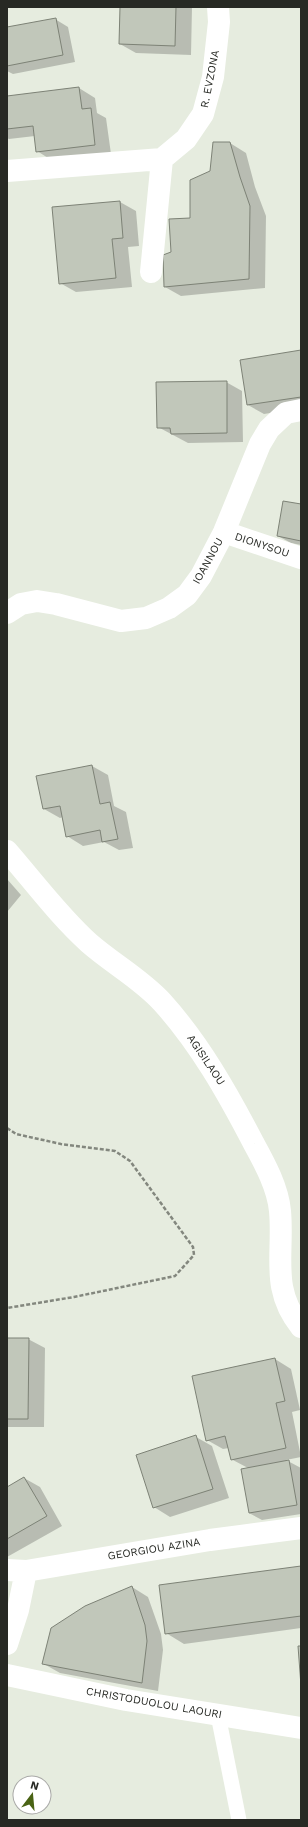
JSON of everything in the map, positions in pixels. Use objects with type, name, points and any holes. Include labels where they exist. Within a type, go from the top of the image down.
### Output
[{"type":"street","name":"R. EVZONA","points":[[162,159],[186,138],[203,114],[213,77],[219,22],[218,7]]},
{"type":"street","points":[[7,171],[162,159],[151,272]]},
{"type":"street","name":"IOANNOU","points":[[7,613],[21,604],[37,601],[56,604],[121,621],[146,618],[169,608],[187,596],[201,576],[224,532],[260,444],[269,429],[286,413],[301,410]]},
{"type":"street","name":"DIONYSOU","points":[[224,532],[301,558]]},
{"type":"street","name":"AGISILAOU","points":[[7,851],[66,921],[89,943],[142,983],[162,1002],[186,1031],[225,1090],[255,1145],[276,1195],[280,1211],[280,1283],[285,1301],[294,1318],[301,1327]]},
{"type":"street","name":"GEORGIOU AZINA","points":[[16,1570],[210,1540],[301,1528]]},
{"type":"street","points":[[7,1644],[18,1610],[16,1570]]},
{"type":"street","name":"CHRISTODUOLOU LAOURI","points":[[7,1676],[126,1700],[301,1728]]},
{"type":"lane","points":[[218,1715],[239,1820]]},
{"type":"path","points":[[7,1128],[16,1134],[61,1144],[115,1151],[130,1161],[193,1247],[194,1256],[175,1276],[74,1297],[7,1308]]},
{"type":"building","points":[[120,7],[176,7],[175,46],[119,44]]},
{"type":"building","points":[[56,18],[63,55],[7,66],[7,27]]},
{"type":"building","points":[[79,87],[82,109],[91,108],[95,145],[36,152],[33,126],[7,129],[7,96]]},
{"type":"building","points":[[213,142],[230,142],[250,206],[249,279],[164,287],[163,255],[171,252],[169,219],[190,218],[190,180],[210,171]]},
{"type":"building","points":[[120,201],[123,238],[112,239],[116,278],[59,284],[52,207]]},
{"type":"building","points":[[301,350],[301,397],[247,405],[240,360]]},
{"type":"building","points":[[227,381],[227,433],[171,434],[170,428],[157,428],[156,382]]},
{"type":"building","points":[[283,501],[301,504],[301,541],[277,536]]},
{"type":"building","points":[[92,765],[100,804],[110,802],[118,839],[102,842],[100,830],[66,837],[60,806],[43,809],[36,776]]},
{"type":"building","points":[[7,1338],[29,1338],[28,1419],[7,1419]]},
{"type":"building","points":[[275,1358],[285,1401],[276,1403],[286,1448],[231,1460],[225,1436],[206,1441],[192,1376]]},
{"type":"building","points":[[196,1435],[213,1489],[153,1508],[136,1455]]},
{"type":"building","points":[[289,1460],[297,1505],[249,1513],[241,1469]]},
{"type":"building","points":[[24,1477],[47,1516],[7,1539],[7,1487]]},
{"type":"building","points":[[301,1566],[301,1616],[165,1634],[159,1585]]},
{"type":"building","points":[[132,1586],[145,1625],[147,1641],[142,1683],[42,1664],[51,1628],[85,1606]]},
{"type":"building","points":[[298,1646],[301,1646],[301,1686]]}]
